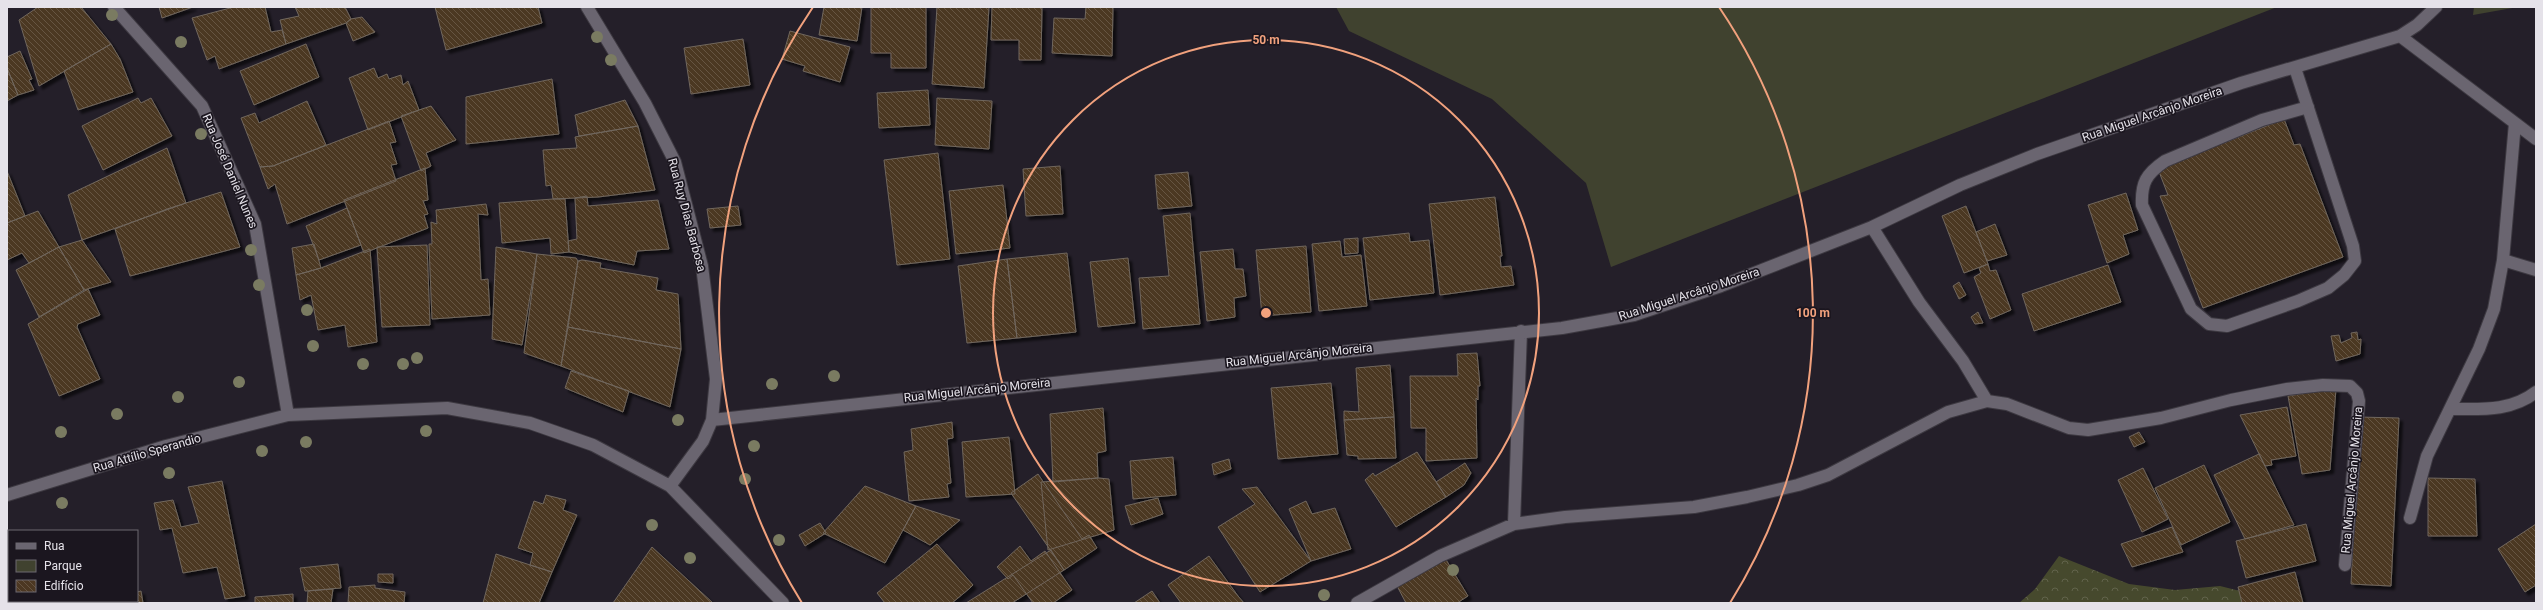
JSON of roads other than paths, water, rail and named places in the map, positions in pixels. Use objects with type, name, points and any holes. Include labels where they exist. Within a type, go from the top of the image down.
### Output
[{"type":"street","name":"Rua José Daniel Nunes","points":[[114,7],[202,106],[255,224],[288,415]]},
{"type":"street","name":"Rua Ruy Dias Barbosa","points":[[587,7],[645,103],[675,162],[702,266],[716,379],[712,420],[703,441],[670,486]]},
{"type":"street","name":"Rua Miguel Arcânjo Moreira","points":[[712,420],[1591,324],[1634,315],[1721,286],[1872,227],[1960,185],[2037,154],[2170,107],[2400,36],[2417,25],[2434,9]]},
{"type":"street","points":[[2400,36],[2536,139]]},
{"type":"street","points":[[2296,68],[2340,202],[2353,246],[2355,261],[2351,268],[2328,288],[2227,326],[2209,324],[2191,309],[2142,205],[2141,190],[2144,178],[2151,170],[2165,161],[2262,120],[2308,107]]},
{"type":"street","points":[[2410,518],[2427,456],[2479,350],[2491,316],[2504,260],[2515,123]]},
{"type":"street","points":[[1872,227],[1919,302],[1963,361],[1987,401]]},
{"type":"street","points":[[2504,260],[2536,270]]},
{"type":"street","points":[[1514,524],[1521,331]]},
{"type":"street","name":"Rua Miguel Arcânjo Moreira","points":[[1357,603],[1440,556],[1514,524],[1565,517],[1694,507],[1747,498],[1798,485],[1828,475],[1948,412],[1987,401],[2007,404],[2069,428],[2088,430],[2161,418],[2231,400],[2287,389],[2323,385],[2350,386],[2358,393],[2359,401],[2345,565]]},
{"type":"street","points":[[2450,409],[2498,409],[2525,400],[2536,392]]},
{"type":"street","name":"Rua Attílio Sperandio","points":[[7,495],[166,446],[288,415],[447,408],[530,423],[593,445],[670,486],[783,603]]}]
